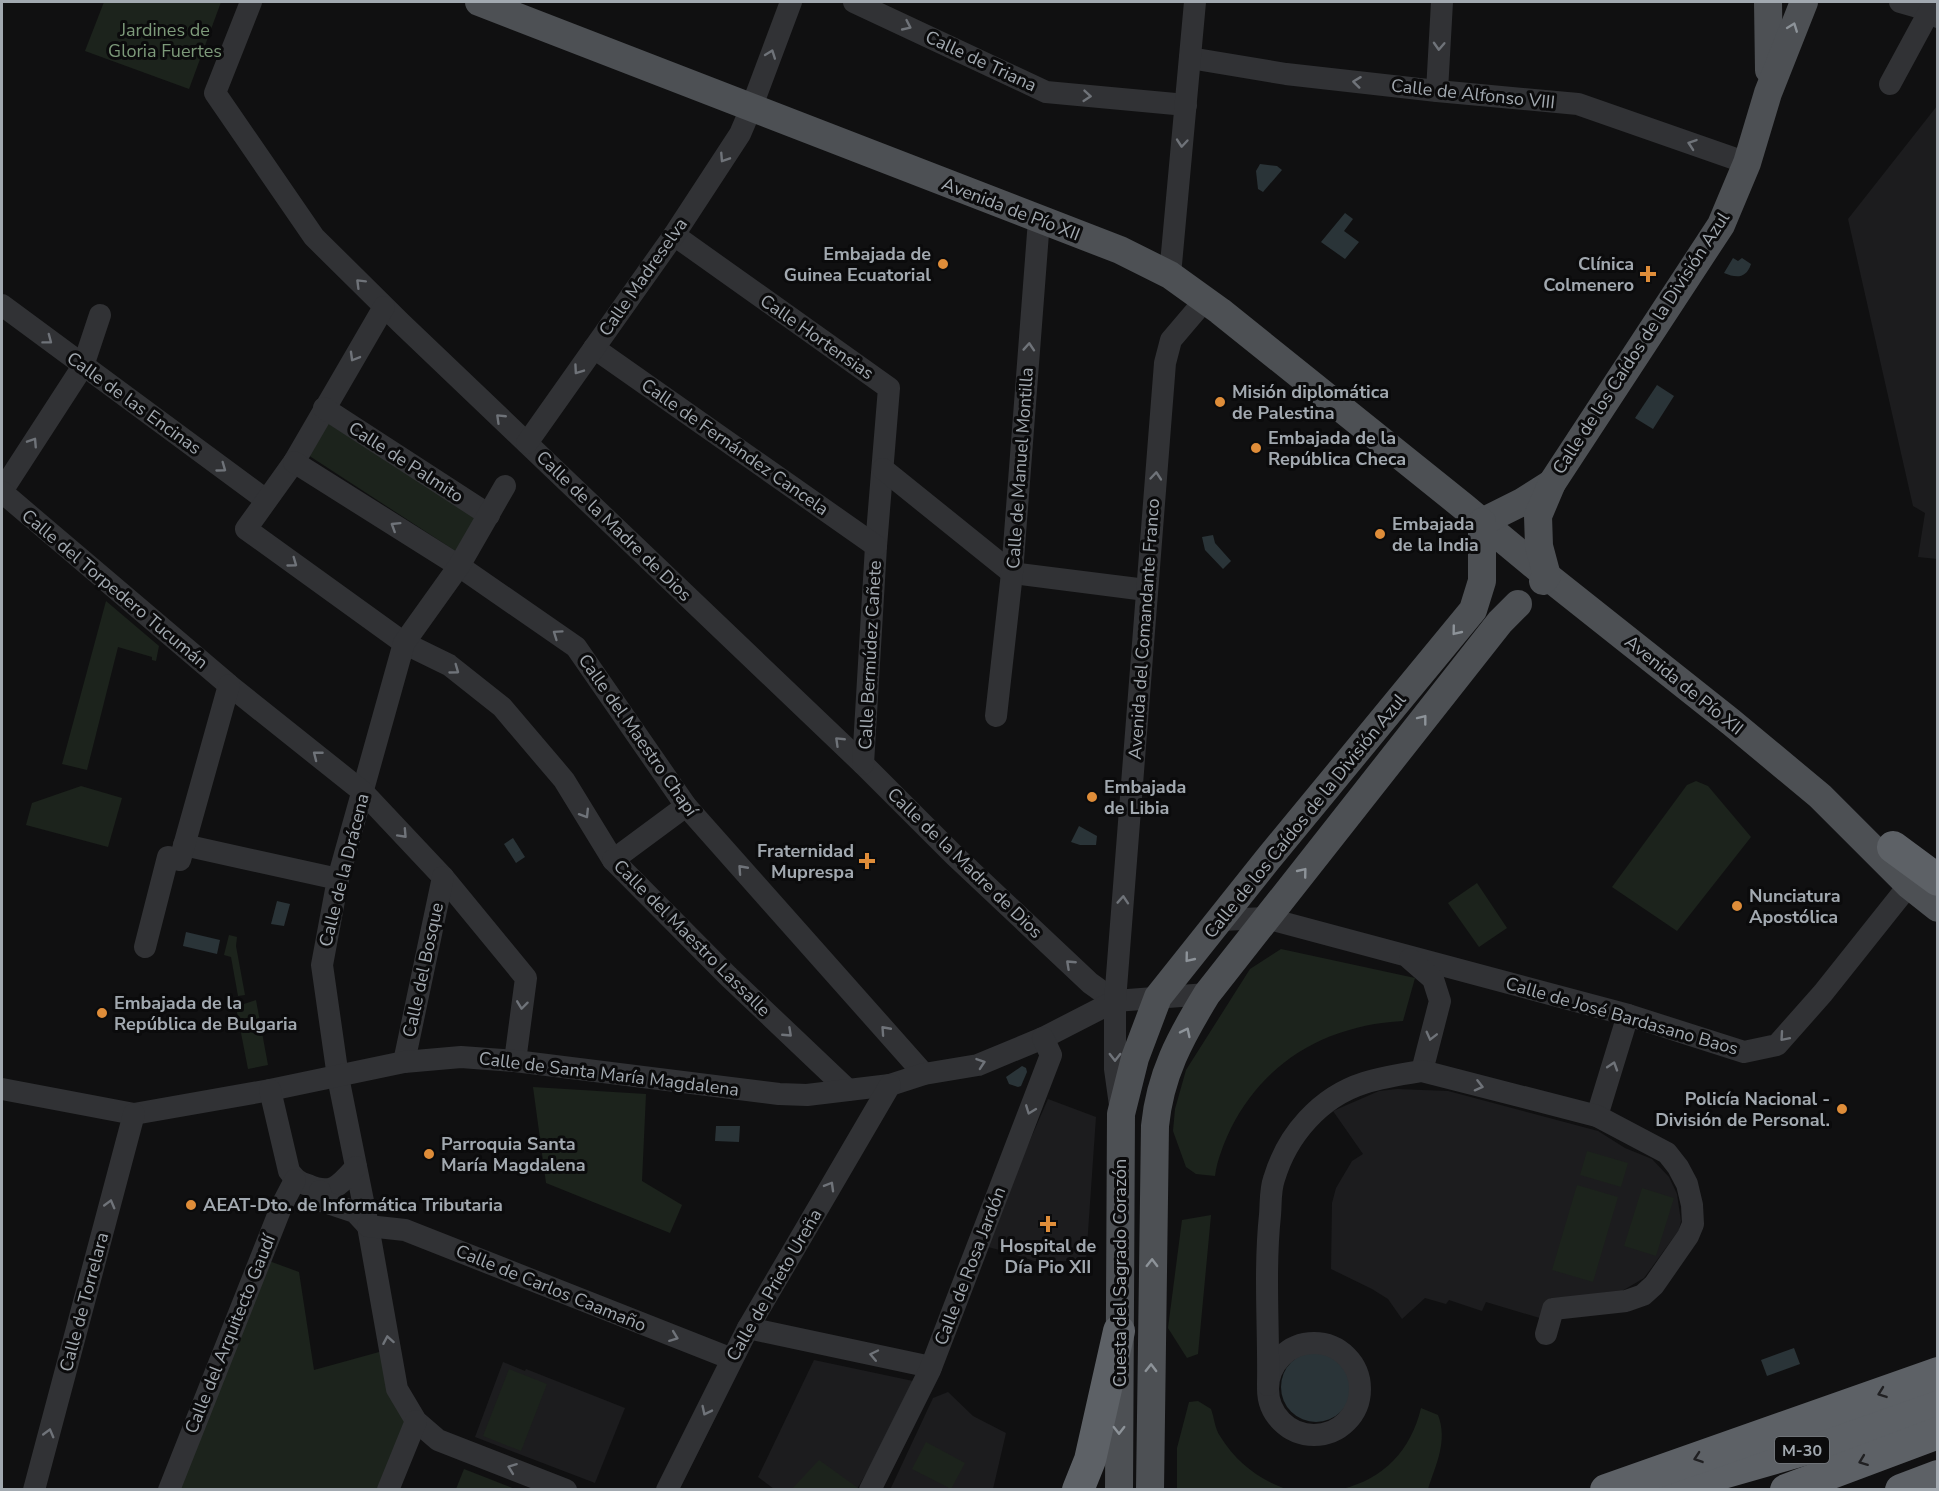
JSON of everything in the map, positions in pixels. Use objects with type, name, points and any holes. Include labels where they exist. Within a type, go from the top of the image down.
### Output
[{"type":"highway","points":[[1893,847],[1923,882]]},
{"type":"highway","points":[[1078,1490],[1090,1460],[1119,1331]]},
{"type":"highway","points":[[1606,1490],[1938,1373]]},
{"type":"highway","name":"M-30","points":[[1664,1490],[1820,1444],[1938,1403]]},
{"type":"highway","name":"M-30","points":[[1786,1490],[1938,1433]]},
{"type":"highway","points":[[1901,1490],[1938,1476]]},
{"type":"main road","name":"Avenida de Pío XII","points":[[479,2],[1120,250],[1170,275],[1205,300],[1546,576],[1722,714],[1923,882],[1938,908]]},
{"type":"main road","points":[[1768,2],[1770,46],[1768,93]]},
{"type":"main road","name":"Calle de los Caídos de la División Azul","points":[[1530,509],[1552,483],[1720,225],[1747,163],[1768,93],[1804,2]]},
{"type":"main road","points":[[1530,509],[1546,576],[1533,597],[1518,604],[1498,597],[1482,580],[1482,522],[1530,509]]},
{"type":"main road","name":"Calle de los Caídos de la División Azul","points":[[1135,1058],[1158,998],[1275,850],[1473,610],[1482,580]]},
{"type":"main road","name":"Calle de los Caídos de la División Azul","points":[[1167,1070],[1190,1022],[1207,994],[1500,622],[1518,604]]},
{"type":"main road","name":"Avenida de Pío XII","points":[[1821,796],[1893,847],[1938,869]]},
{"type":"main road","name":"Cuesta del Sagrado Corazón","points":[[1119,1490],[1121,1114],[1135,1058]]},
{"type":"main road","name":"Cuesta del Sagrado Corazón","points":[[1150,1490],[1155,1126],[1158,1099],[1167,1070]]},
{"type":"street","name":"Calle de la Madre de Dios","points":[[251,2],[215,93],[314,237],[384,307],[863,764],[954,855],[1081,975],[1115,1000]]},
{"type":"street","name":"Calle Madreselva","points":[[527,443],[674,235],[740,134],[791,2]]},
{"type":"street","name":"Calle de Triana","points":[[854,2],[1046,92],[1186,105]]},
{"type":"street","points":[[1170,275],[1195,2]]},
{"type":"street","points":[[1437,91],[1442,2]]},
{"type":"street","points":[[1890,84],[1933,14],[1900,2]]},
{"type":"street","name":"Calle de Alfonso VIII","points":[[1190,58],[1286,74],[1578,104],[1747,163]]},
{"type":"street","name":"Calle de Manuel Montilla","points":[[996,716],[1012,573],[1039,220]]},
{"type":"street","name":"Calle Hortensias","points":[[674,235],[889,388],[876,546]]},
{"type":"street","name":"Avenida del Comandante Franco","points":[[1121,1114],[1115,1069],[1115,1000],[1165,363],[1171,340],[1205,300]]},
{"type":"street","name":"Calle de las Encinas","points":[[2,305],[266,500]]},
{"type":"street","points":[[266,500],[294,462],[384,307]]},
{"type":"street","points":[[2,492],[83,366],[100,315]]},
{"type":"street","name":"Calle de Fernández Cancela","points":[[594,348],[876,546]]},
{"type":"street","name":"Calle de Palmito","points":[[324,408],[489,515]]},
{"type":"street","name":"Calle del Maestro Chapí","points":[[294,462],[459,566],[576,647],[687,806],[924,1074]]},
{"type":"street","points":[[883,470],[1012,573],[1146,590]]},
{"type":"street","name":"Calle de la Drácena","points":[[505,486],[459,566],[404,643],[338,879],[322,965],[338,1077],[397,1389],[416,1421],[438,1440],[566,1490]]},
{"type":"street","name":"Calle del Torpedero Tucumán","points":[[2,492],[229,686],[363,792],[443,877],[526,978],[515,1061]]},
{"type":"street","name":"Calle del Maestro Lassalle","points":[[266,500],[246,528],[404,643],[449,665],[502,707],[564,780],[613,860],[728,976],[848,1090]]},
{"type":"street","name":"Calle Bermúdez Cañete","points":[[863,764],[876,546]]},
{"type":"street","points":[[145,947],[168,857],[180,860],[229,686]]},
{"type":"street","points":[[613,860],[687,806]]},
{"type":"street","points":[[184,845],[338,879]]},
{"type":"street","name":"Calle del Bosque","points":[[404,1062],[443,877]]},
{"type":"street","name":"Calle de José Bardasano Baos","points":[[1221,920],[1266,918],[1629,1016],[1744,1052],[1777,1045],[1923,882]]},
{"type":"street","points":[[1407,956],[1433,979],[1440,1001],[1422,1071]]},
{"type":"street","points":[[1440,1001],[1461,984],[1486,976]]},
{"type":"street","name":"Calle de Santa María Magdalena","points":[[2,1089],[134,1114],[338,1077],[404,1062],[461,1057],[515,1061],[779,1094],[807,1095],[890,1085],[924,1074],[978,1065],[1043,1038],[1115,1000],[1207,994]]},
{"type":"street","points":[[1597,1116],[1629,1016]]},
{"type":"street","name":"Calle de Rosa Jardón","points":[[870,1490],[931,1367],[1051,1056],[1043,1038]]},
{"type":"street","points":[[1268,1385],[1272,1369],[1281,1356],[1294,1347],[1310,1343],[1325,1344],[1338,1350],[1350,1360],[1357,1373],[1360,1388],[1358,1402],[1352,1416],[1341,1427],[1312,1436],[1285,1425],[1275,1414],[1269,1400],[1268,1385],[1267,1313],[1268,1235],[1273,1181],[1283,1154],[1299,1128],[1325,1103],[1364,1083],[1422,1071],[1597,1116],[1667,1153],[1687,1184],[1692,1205],[1693,1224],[1688,1236],[1665,1269],[1643,1295],[1626,1301],[1553,1309],[1546,1334]]},
{"type":"street","name":"Calle de Prieto Ureña","points":[[667,1490],[748,1328],[890,1085]]},
{"type":"street","points":[[270,1090],[289,1171],[295,1180],[320,1191],[338,1186],[356,1167]]},
{"type":"street","name":"Calle de Torrelara","points":[[34,1490],[134,1114]]},
{"type":"street","name":"Calle del Arquitecto Gaudí","points":[[169,1490],[282,1205],[295,1180]]},
{"type":"street","points":[[320,1191],[322,1201],[355,1212],[368,1226]]},
{"type":"street","name":"Calle de Carlos Caamaño","points":[[368,1226],[405,1230],[732,1359]]},
{"type":"street","points":[[1267,1313],[1282,1328],[1310,1343]]},
{"type":"street","points":[[748,1328],[931,1367]]},
{"type":"street","points":[[388,1490],[416,1421]]},
{"type":"shaded area","points":[[1937,106],[1937,559],[1918,557],[1925,513],[1913,506],[1848,219]]},
{"type":"shaded area","points":[[1260,164],[1277,166],[1282,170],[1263,192],[1258,189],[1256,171]]},
{"type":"shaded area","points":[[1345,213],[1353,219],[1344,231],[1359,242],[1345,259],[1321,242]]},
{"type":"shaded area","points":[[1733,258],[1738,261],[1742,258],[1751,264],[1743,275],[1733,276],[1724,273]]},
{"type":"shaded area","points":[[1657,385],[1674,396],[1653,429],[1635,418]]},
{"type":"shaded area","points":[[1213,535],[1215,543],[1231,561],[1223,569],[1205,550],[1202,537]]},
{"type":"shaded area","points":[[1079,826],[1097,836],[1096,845],[1080,845],[1071,842]]},
{"type":"shaded area","points":[[513,838],[525,857],[516,863],[504,844]]},
{"type":"shaded area","points":[[277,901],[290,904],[284,926],[271,924]]},
{"type":"shaded area","points":[[186,932],[220,940],[217,954],[183,946]]},
{"type":"shaded area","points":[[1022,1066],[1027,1072],[1021,1086],[1009,1084],[1006,1077]]},
{"type":"shaded area","points":[[1397,1089],[1448,1091],[1598,1131],[1625,1148],[1652,1159],[1669,1177],[1677,1194],[1681,1221],[1679,1230],[1644,1278],[1622,1291],[1595,1297],[1550,1298],[1543,1319],[1486,1302],[1482,1311],[1449,1300],[1446,1304],[1425,1298],[1402,1319],[1388,1299],[1331,1269],[1332,1203],[1336,1188],[1352,1161],[1363,1154],[1333,1111],[1379,1091]]},
{"type":"shaded area","points":[[1048,1099],[1096,1117],[1086,1261],[1034,1261],[988,1247],[1010,1186]]},
{"type":"shaded area","points":[[716,1126],[740,1126],[739,1142],[715,1141]]},
{"type":"shaded area","points":[[1794,1348],[1800,1364],[1767,1376],[1761,1360]]},
{"type":"shaded area","points":[[1309,1352],[1323,1352],[1336,1358],[1345,1367],[1351,1380],[1349,1400],[1341,1412],[1323,1422],[1309,1422],[1296,1416],[1287,1407],[1281,1394],[1281,1380],[1287,1367],[1296,1358]]},
{"type":"shaded area","points":[[814,1360],[913,1381],[889,1435],[857,1489],[774,1489],[758,1477]]},
{"type":"shaded area","points":[[503,1362],[625,1408],[595,1483],[475,1437]]},
{"type":"shaded area","points":[[948,1392],[973,1416],[1006,1433],[993,1489],[890,1490],[933,1398]]},
{"type":"green space","name":"Jardines de Gloria Fuertes","points":[[104,2],[221,2],[189,89],[85,51]]},
{"type":"green space","points":[[326,422],[477,518],[457,552],[308,455]]},
{"type":"green space","points":[[106,601],[159,646],[156,661],[152,660],[152,657],[118,647],[87,770],[62,764]]},
{"type":"green space","points":[[1696,781],[1708,786],[1751,837],[1677,931],[1612,887],[1687,785]]},
{"type":"green space","points":[[81,786],[122,798],[108,847],[26,825],[32,803]]},
{"type":"green space","points":[[1477,883],[1507,928],[1479,947],[1448,903]]},
{"type":"green space","points":[[229,935],[237,937],[236,946],[245,995],[238,996],[231,957],[224,955]]},
{"type":"green space","points":[[1281,949],[1415,978],[1403,1021],[1376,1024],[1325,1038],[1302,1050],[1281,1065],[1245,1104],[1226,1140],[1215,1176],[1196,1174],[1186,1167],[1173,1131],[1175,1109],[1186,1070],[1250,969]]},
{"type":"green space","points":[[256,1000],[268,1065],[248,1069],[235,1002],[239,1001],[244,1004]]},
{"type":"green space","points":[[533,1087],[646,1094],[642,1181],[682,1205],[670,1233],[546,1183]]},
{"type":"green space","points":[[1587,1151],[1628,1163],[1621,1187],[1580,1175]]},
{"type":"green space","points":[[1577,1185],[1618,1197],[1593,1282],[1552,1270]]},
{"type":"green space","points":[[1642,1188],[1674,1198],[1656,1256],[1624,1246]]},
{"type":"green space","points":[[1211,1215],[1198,1354],[1187,1358],[1168,1328],[1182,1220]]},
{"type":"green space","points":[[261,1258],[299,1272],[314,1370],[390,1349],[416,1421],[388,1489],[169,1490]]},
{"type":"green space","points":[[509,1369],[547,1384],[521,1451],[483,1436]]},
{"type":"green space","points":[[1198,1401],[1211,1409],[1218,1433],[1233,1454],[1248,1469],[1286,1489],[1177,1489],[1177,1448],[1189,1402]]},
{"type":"green space","points":[[1421,1408],[1438,1415],[1442,1434],[1440,1452],[1428,1489],[1342,1489],[1371,1478],[1393,1460],[1410,1437]]},
{"type":"green space","points":[[926,1442],[965,1463],[951,1489],[912,1469]]},
{"type":"green space","points":[[819,1460],[858,1488],[792,1489]]},
{"type":"green space","points":[[464,1469],[515,1489],[456,1489]]},
{"type":"place","name":"Embajada de Guinea Ecuatorial","points":[[943,264]]},
{"type":"place","name":"Clínica Colmenero","points":[[1648,274]]},
{"type":"place","name":"Misión diplomática de Palestina","points":[[1220,402]]},
{"type":"place","name":"Embajada de la República Checa","points":[[1256,448]]},
{"type":"place","name":"Embajada de la India","points":[[1380,534]]},
{"type":"place","name":"Embajada de Libia","points":[[1092,797]]},
{"type":"place","name":"Fraternidad Muprespa","points":[[867,861]]},
{"type":"place","name":"Nunciatura Apostólica","points":[[1737,906]]},
{"type":"place","name":"Embajada de la República de Bulgaria","points":[[102,1013]]},
{"type":"place","name":"Policía Nacional - División de Personal.","points":[[1842,1109]]},
{"type":"place","name":"Parroquia Santa María Magdalena","points":[[429,1154]]},
{"type":"place","name":"AEAT-Dto. de Informática Tributaria","points":[[191,1205]]},
{"type":"place","name":"Hospital de Día Pio XII","points":[[1048,1224]]}]
